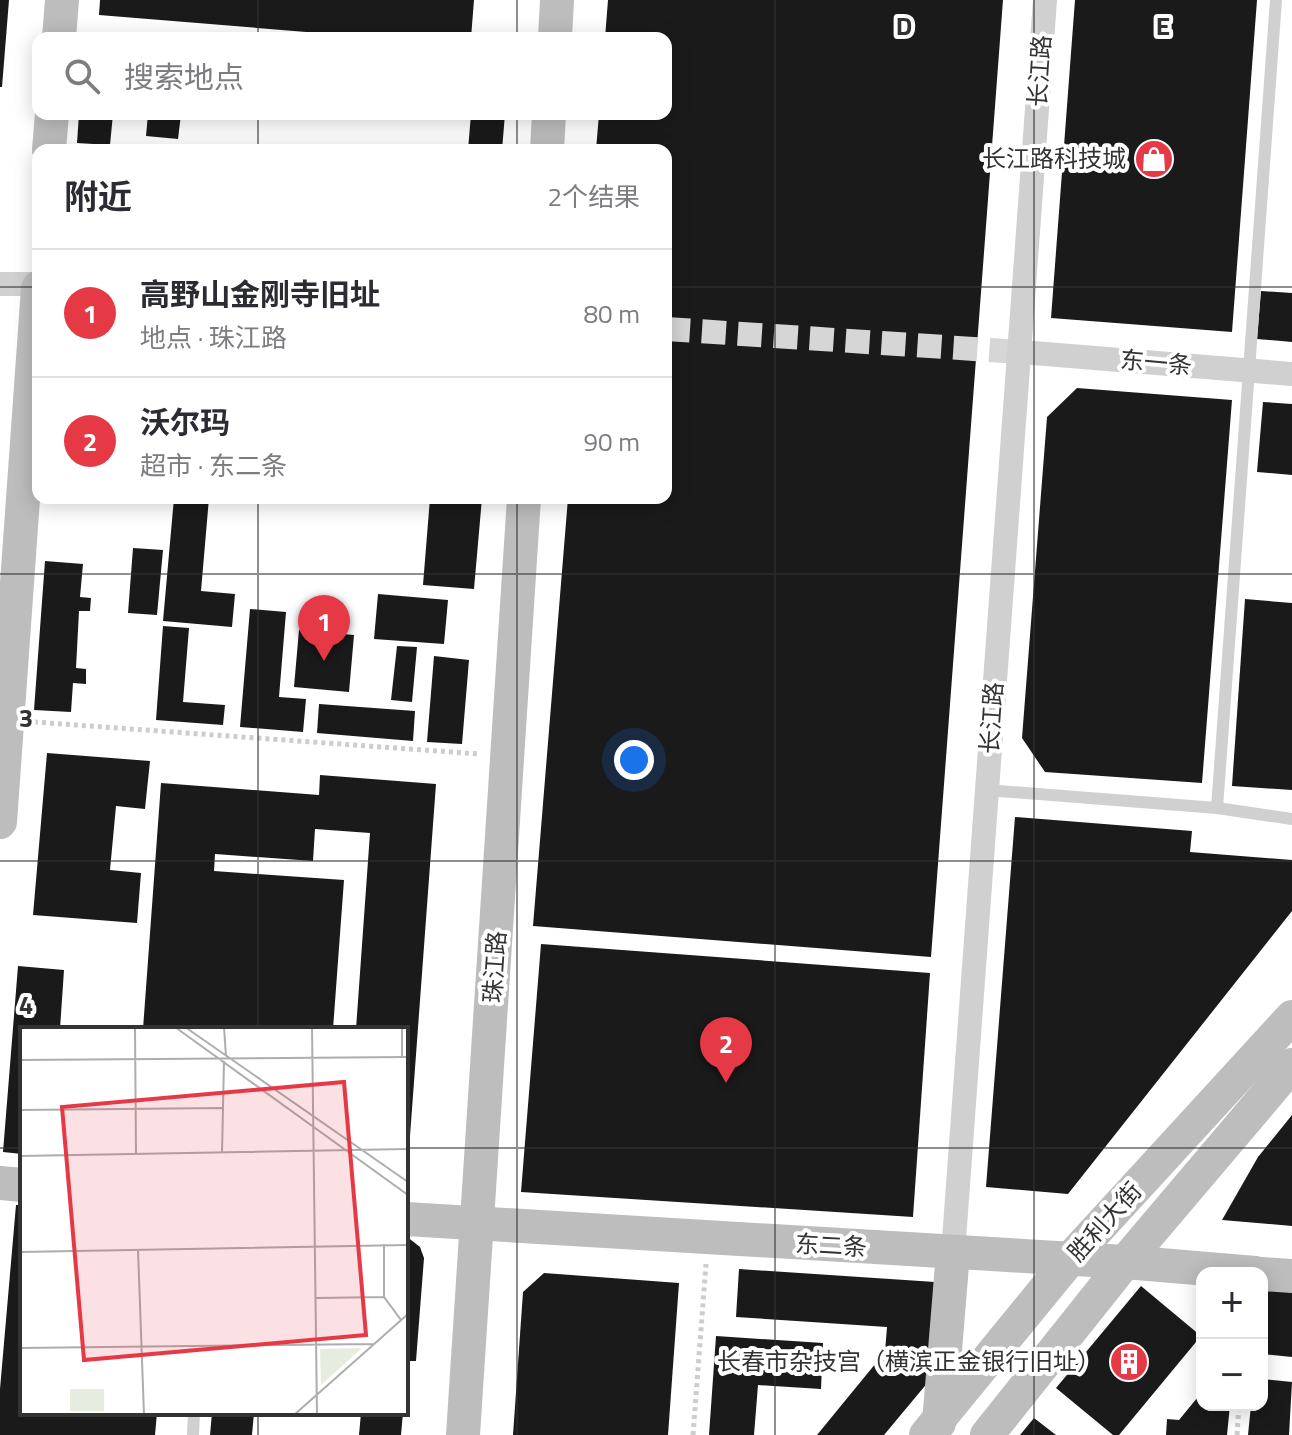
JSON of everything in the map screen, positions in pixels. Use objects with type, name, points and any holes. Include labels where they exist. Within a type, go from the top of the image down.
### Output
[{"type":"main road","points":[[59,32],[62,0]]},
{"type":"main road","points":[[555,32],[557,0]]},
{"type":"main road","points":[[50,144],[52,120]]},
{"type":"main road","points":[[547,144],[549,120]]},
{"type":"main road","points":[[0,822],[32,370]]},
{"type":"main road","name":"珠江路","points":[[463,1435],[524,504]]},
{"type":"main road","name":"胜利大街","points":[[934,1430],[1070,1259],[1292,1017]]},
{"type":"main road","name":"胜利大街","points":[[987,1435],[1125,1262],[1292,1065]]},
{"type":"main road","points":[[0,1183],[20,1185]]},
{"type":"main road","name":"东二条","points":[[408,1219],[479,1226],[1196,1268]]},
{"type":"main road","name":"长江路","points":[[934,1430],[953,1253]]},
{"type":"main road","points":[[1268,1274],[1292,1276]]},
{"type":"street","name":"长江路","points":[[953,1253],[1045,0]]},
{"type":"street","points":[[0,284],[32,286]]},
{"type":"street","name":"东一条","points":[[1021,352],[1292,374]]},
{"type":"lane","points":[[1217,808],[1246,370],[1276,0]]},
{"type":"lane","points":[[986,790],[1217,808],[1292,819]]},
{"type":"lane","points":[[193,1435],[194,1415]]},
{"type":"path","points":[[7,720],[508,756]]},
{"type":"path","points":[[693,1435],[708,1239]]},
{"type":"path","points":[[1237,1435],[1239,1411]]},
{"type":"building","points":[[0,0],[9,0],[2,87],[0,87]]},
{"type":"building","points":[[100,0],[474,0],[471,32],[307,32],[99,15]]},
{"type":"building","points":[[608,0],[1003,0],[931,957],[533,926],[568,504],[672,504],[672,144],[596,144],[598,120],[672,120],[672,32],[605,32]]},
{"type":"building","name":"长江路科技城","points":[[1075,0],[1257,0],[1232,332],[1051,318]]},
{"type":"building","points":[[79,120],[112,120],[110,144],[77,143]]},
{"type":"building","points":[[147,120],[180,120],[178,139],[146,136]]},
{"type":"building","points":[[470,120],[504,120],[502,144],[468,144]]},
{"type":"building","points":[[1261,291],[1292,293],[1292,342],[1257,339]]},
{"type":"building","points":[[1077,388],[1232,400],[1202,783],[1045,772],[1022,738],[1047,417]]},
{"type":"building","points":[[1263,402],[1292,404],[1292,475],[1257,472]]},
{"type":"building","points":[[173,504],[208,504],[201,591],[235,594],[232,627],[163,621]]},
{"type":"building","points":[[430,504],[481,504],[474,589],[423,585]]},
{"type":"building","points":[[133,548],[163,550],[157,615],[128,613]]},
{"type":"building","points":[[45,561],[83,564],[80,597],[91,598],[90,611],[79,611],[76,668],[86,669],[86,684],[73,683],[71,712],[34,710]]},
{"type":"building","points":[[378,594],[448,600],[444,644],[374,639]]},
{"type":"building","points":[[1245,599],[1292,603],[1292,790],[1232,786]]},
{"type":"building","points":[[250,609],[286,612],[279,697],[306,699],[303,732],[240,727]]},
{"type":"building","points":[[163,626],[189,628],[183,702],[225,705],[223,725],[156,720]]},
{"type":"building","points":[[299,630],[354,635],[349,692],[294,687]]},
{"type":"building","points":[[397,646],[417,647],[412,702],[391,700]]},
{"type":"building","points":[[434,656],[469,660],[462,744],[427,742]]},
{"type":"building","points":[[319,704],[415,711],[413,741],[317,733]]},
{"type":"building","points":[[47,753],[150,761],[145,809],[116,806],[110,870],[141,873],[137,923],[33,915]]},
{"type":"building","points":[[320,775],[436,784],[408,1163],[408,1027],[356,1027],[370,833],[315,829],[313,861],[215,854],[214,871],[344,880],[333,1027],[143,1027],[161,783],[319,795]]},
{"type":"building","points":[[1015,817],[1192,831],[1190,852],[1292,860],[1292,911],[1068,1194],[986,1187]]},
{"type":"building","points":[[541,944],[930,973],[913,1217],[521,1192]]},
{"type":"building","points":[[18,966],[64,970],[60,1027],[20,1027],[20,1154],[3,1152]]},
{"type":"building","points":[[1292,1115],[1292,1226],[1222,1220],[1258,1157]]},
{"type":"building","points":[[16,1205],[20,1205],[20,1415],[157,1415],[155,1435],[0,1435],[0,1389]]},
{"type":"building","points":[[408,1238],[420,1247],[424,1258],[416,1361],[408,1361]]},
{"type":"building","points":[[739,1269],[935,1282],[929,1381],[884,1435],[817,1435],[885,1352],[887,1327],[736,1317]]},
{"type":"building","points":[[544,1273],[679,1283],[668,1435],[513,1435],[523,1292]]},
{"type":"building","name":"长春市杂技宫（横滨正金银行旧址）","points":[[1141,1286],[1196,1332],[1196,1342],[1119,1435],[1113,1435],[1056,1388]]},
{"type":"building","points":[[1268,1289],[1292,1291],[1292,1357],[1268,1355]]},
{"type":"building","points":[[716,1336],[823,1343],[821,1389],[758,1385],[754,1435],[709,1435]]},
{"type":"building","points":[[1268,1380],[1292,1382],[1289,1435],[1248,1435],[1250,1411],[1268,1411]]},
{"type":"building","points":[[1196,1399],[1196,1411],[1229,1411],[1227,1435],[1166,1435],[1167,1419],[1179,1420]]},
{"type":"building","points":[[212,1415],[254,1415],[252,1435],[210,1435]]},
{"type":"building","points":[[361,1415],[403,1415],[401,1435],[359,1435]]},
{"type":"building","points":[[1034,1418],[1056,1435],[1020,1435]]},
{"type":"tunnel","points":[[672,329],[1021,352]]},
{"type":"place","name":"长江路科技城","points":[[1154,159]]},
{"type":"place","name":"高野山金刚寺旧址","points":[[324,661]]},
{"type":"place","name":"沃尔玛","points":[[726,1083]]},
{"type":"place","name":"长春市杂技宫（横滨正金银行旧址）","points":[[1129,1362]]}]
